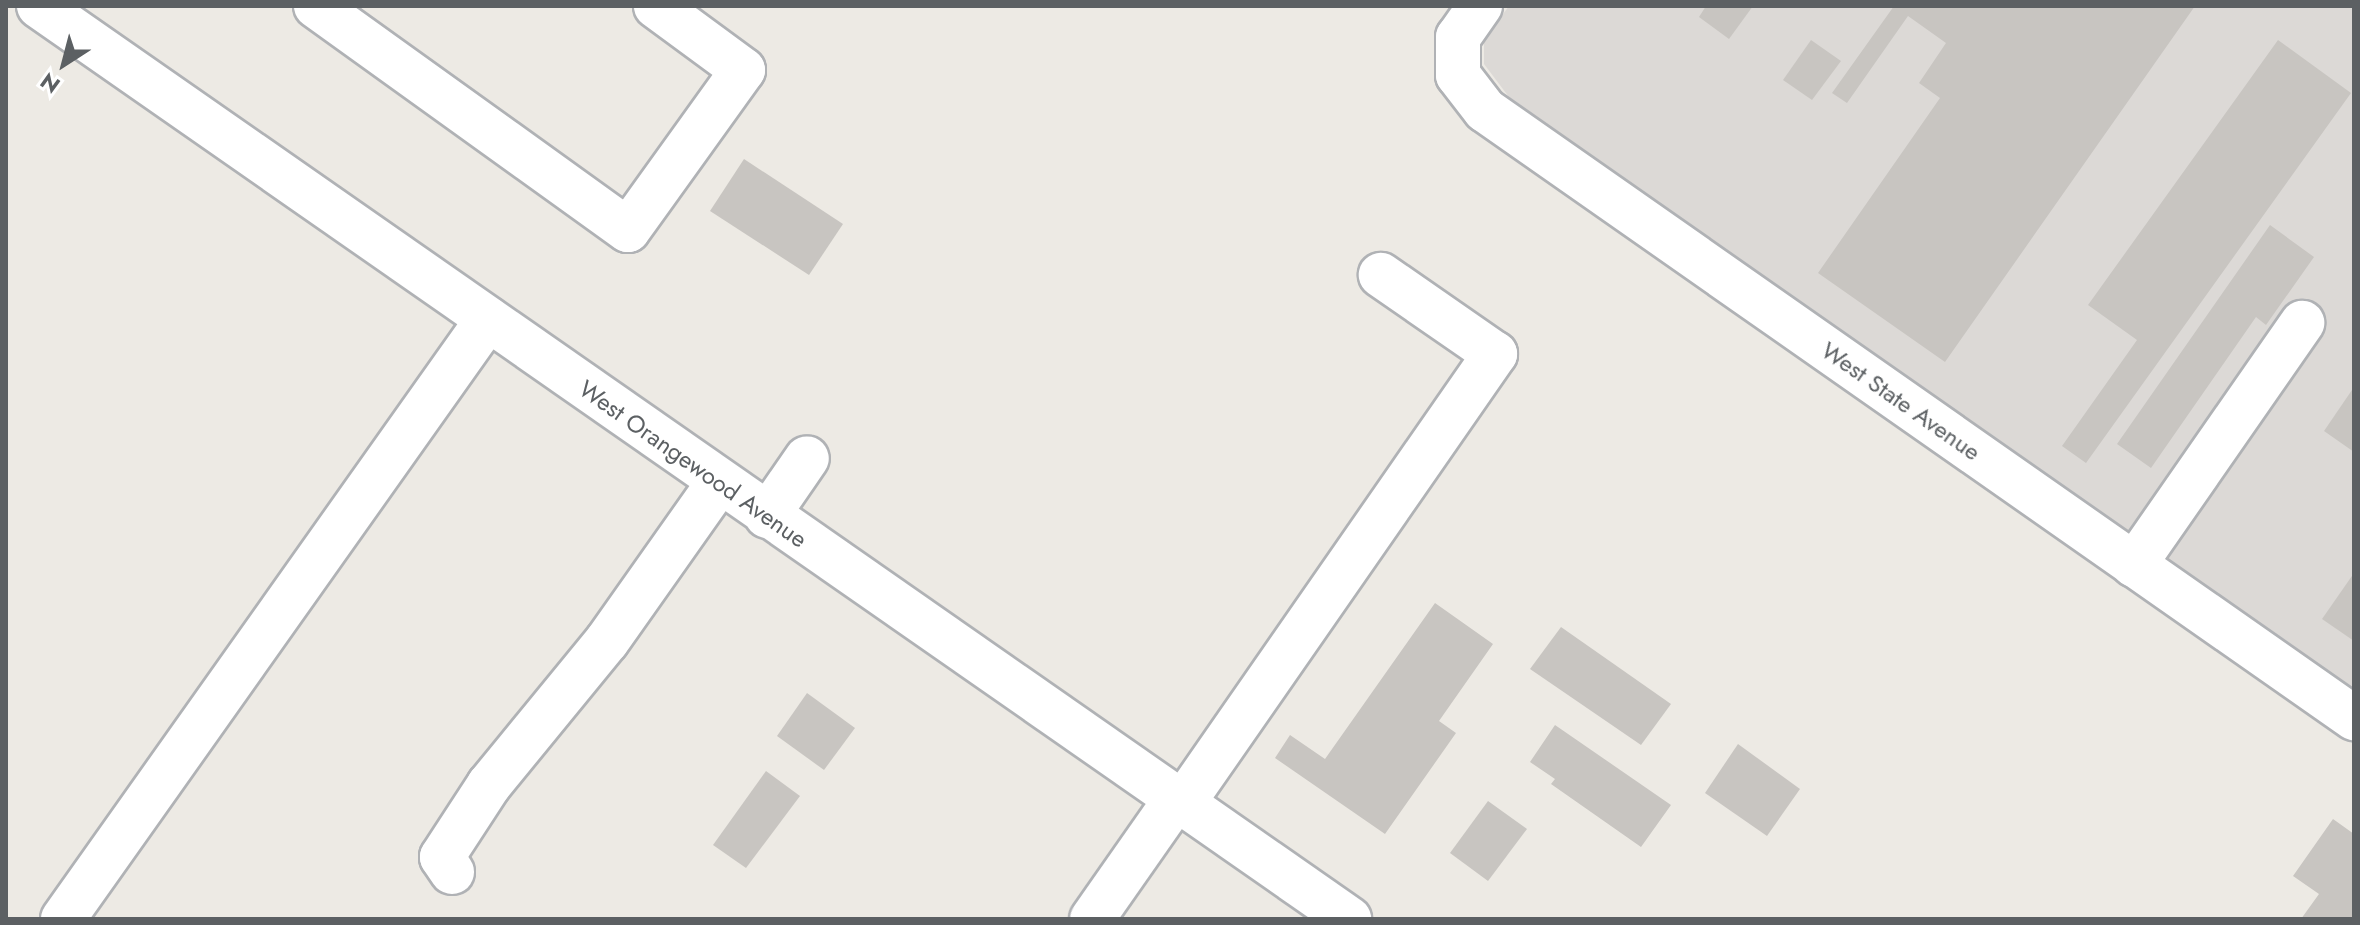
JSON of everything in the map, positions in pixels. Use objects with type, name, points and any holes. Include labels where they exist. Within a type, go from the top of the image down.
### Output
[{"type":"street","name":"West Orangewood Avenue","points":[[39,6],[1349,919]]},
{"type":"street","points":[[316,6],[628,230],[743,70],[662,8]]},
{"type":"street","name":"West State Avenue","points":[[1480,6],[1458,37],[1458,75],[1485,110],[2354,718]]},
{"type":"street","points":[[1092,919],[1180,801],[1495,354],[1381,275]]},
{"type":"street","points":[[63,919],[488,319]]},
{"type":"street","points":[[2134,565],[2302,323]]},
{"type":"street","points":[[767,516],[807,458]]},
{"type":"street","points":[[452,872],[442,857],[489,785],[607,641],[719,482]]},
{"type":"shaded area","points":[[1509,6],[2354,6],[2354,692],[1518,109],[1484,64],[1484,40]]},
{"type":"building","points":[[1706,6],[1753,6],[1729,39],[1699,17]]},
{"type":"building","points":[[1894,6],[2195,6],[1945,362],[1818,273],[1940,98],[1919,83],[1946,43],[1908,16],[1847,103],[1832,93]]},
{"type":"building","points":[[1811,40],[1841,61],[1812,100],[1783,80]]},
{"type":"building","points":[[2278,40],[2351,93],[2086,463],[2062,446],[2137,340],[2088,305]]},
{"type":"building","points":[[744,159],[843,224],[809,275],[710,211]]},
{"type":"building","points":[[2270,225],[2314,257],[2266,325],[2256,317],[2151,468],[2117,444]]},
{"type":"building","points":[[2354,387],[2354,452],[2324,431]]},
{"type":"building","points":[[2354,573],[2354,641],[2322,619]]},
{"type":"building","points":[[1435,603],[1493,644],[1439,721],[1456,733],[1385,834],[1275,758],[1290,735],[1325,759]]},
{"type":"building","points":[[1561,627],[1671,704],[1641,745],[1530,669]]},
{"type":"building","points":[[807,693],[855,728],[824,770],[777,736]]},
{"type":"building","points":[[1555,725],[1671,805],[1641,847],[1551,784],[1555,779],[1530,762]]},
{"type":"building","points":[[1738,744],[1800,789],[1767,836],[1705,793]]},
{"type":"building","points":[[766,771],[800,796],[746,868],[713,845]]},
{"type":"building","points":[[1488,801],[1527,829],[1488,881],[1450,853]]},
{"type":"building","points":[[2333,819],[2354,834],[2354,919],[2301,919],[2319,894],[2293,876]]}]
